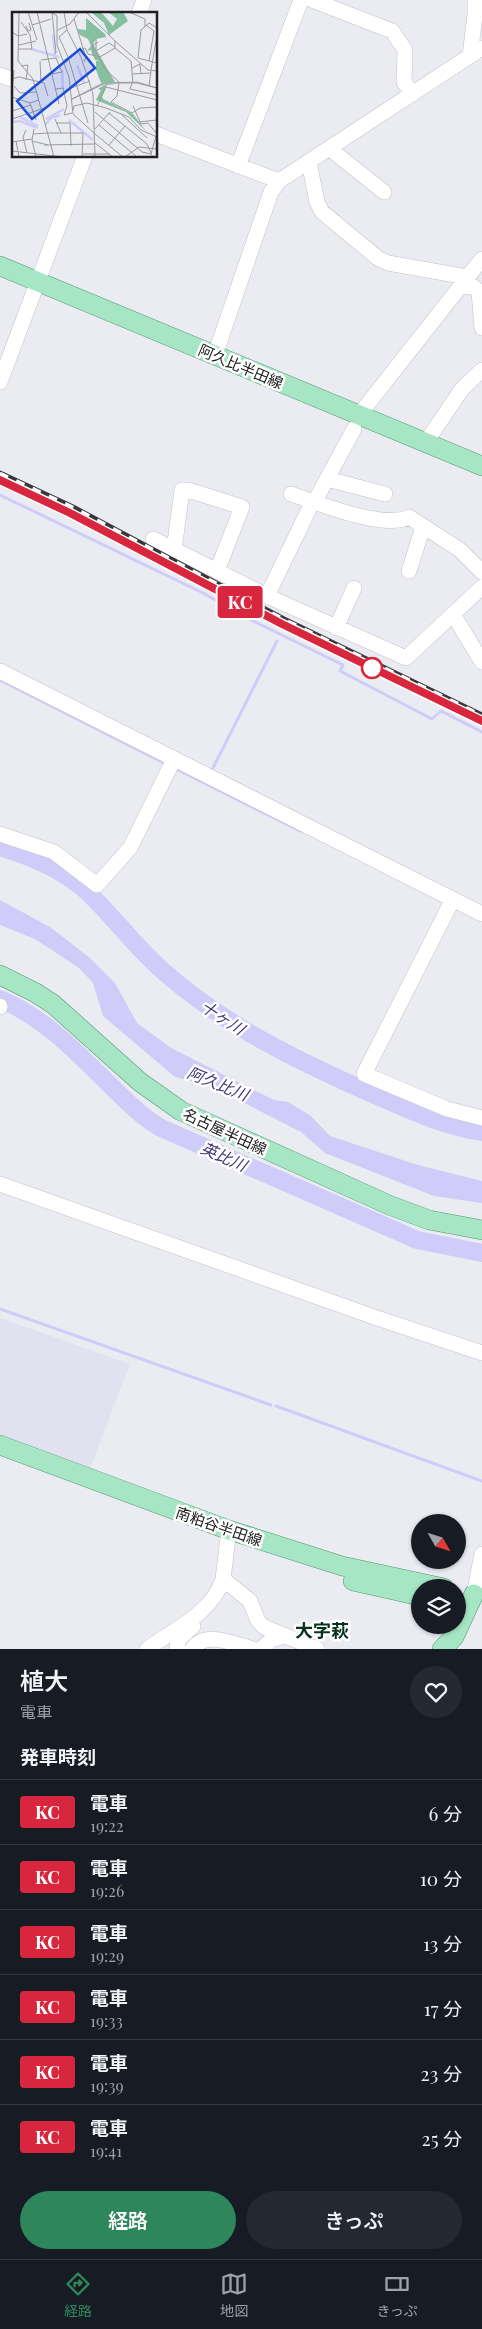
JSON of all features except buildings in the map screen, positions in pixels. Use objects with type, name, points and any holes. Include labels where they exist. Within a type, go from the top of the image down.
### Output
[{"type":"main road","name":"阿久比半田線","points":[[0,266],[215,355],[356,422],[426,442],[482,466]]},
{"type":"main road","name":"名古屋半田線","points":[[0,975],[53,1004],[140,1082],[180,1112],[389,1205],[429,1220],[482,1230]]},
{"type":"main road","name":"南粕谷半田線","points":[[0,1445],[338,1578],[411,1594]]},
{"type":"main road","name":"南粕谷半田線","points":[[0,1459],[229,1536],[342,1566],[411,1581]]},
{"type":"main road","points":[[442,1649],[454,1637],[470,1600]]},
{"type":"street","points":[[140,12],[144,0]]},
{"type":"street","points":[[238,166],[301,0]]},
{"type":"street","points":[[312,0],[392,31],[405,50],[404,82],[413,94]]},
{"type":"street","points":[[215,355],[271,192],[279,181],[476,52],[475,0]]},
{"type":"street","points":[[0,75],[12,79]]},
{"type":"street","points":[[158,135],[279,181]]},
{"type":"street","points":[[330,149],[384,192]]},
{"type":"street","points":[[0,382],[84,158]]},
{"type":"street","points":[[309,162],[317,202],[322,212],[379,259],[396,265],[464,281],[474,287],[479,292],[482,328]]},
{"type":"street","points":[[267,596],[356,422],[482,258]]},
{"type":"street","points":[[426,442],[462,389],[482,370]]},
{"type":"street","points":[[327,479],[385,494]]},
{"type":"street","points":[[174,550],[182,490],[188,490],[242,507],[217,571]]},
{"type":"street","points":[[291,494],[392,522],[409,517],[460,550],[482,572]]},
{"type":"street","points":[[409,571],[423,527]]},
{"type":"street","points":[[152,539],[267,596],[406,658],[482,587]]},
{"type":"street","points":[[336,628],[354,588]]},
{"type":"street","points":[[453,614],[482,662]]},
{"type":"street","points":[[0,672],[482,914]]},
{"type":"street","points":[[0,834],[54,852],[97,885],[130,848],[174,759]]},
{"type":"street","points":[[453,899],[364,1074],[447,1110],[482,1118]]},
{"type":"street","points":[[0,1184],[377,1318],[482,1353]]},
{"type":"street","points":[[177,1649],[178,1640],[222,1602],[228,1583],[229,1536]]},
{"type":"street","points":[[470,1600],[482,1554]]},
{"type":"street","points":[[228,1583],[250,1601],[258,1621],[264,1626],[317,1649]]},
{"type":"street","points":[[146,1649],[210,1603],[228,1583]]},
{"type":"street","points":[[261,1649],[270,1640],[284,1636]]},
{"type":"street","points":[[192,1649],[198,1642],[209,1639],[253,1649]]},
{"type":"shaded area","points":[[0,1318],[130,1364],[89,1471],[0,1438]]},
{"type":"water","name":"阿久比川","points":[[0,900],[50,927],[90,958],[115,983],[137,1023],[171,1048],[274,1100],[288,1102],[311,1116],[330,1136],[418,1165],[482,1181],[482,1203],[434,1196],[325,1153],[301,1132],[213,1087],[175,1077],[103,1016],[93,983],[79,968],[35,939],[0,925]]},
{"type":"waterway","points":[[0,495],[203,593],[245,617],[343,665],[340,671],[432,719],[441,711],[482,732]]},
{"type":"waterway","points":[[213,768],[277,641]]},
{"type":"waterway","points":[[0,680],[166,764]]},
{"type":"waterway","points":[[174,768],[300,831]]},
{"type":"waterway","name":"十ヶ川","points":[[0,847],[44,863],[75,882],[104,909],[163,971],[210,1008],[235,1024],[313,1067],[368,1092],[438,1121],[482,1132]]},
{"type":"waterway","name":"英比川","points":[[0,999],[32,1016],[61,1038],[136,1110],[161,1128],[417,1240],[482,1253]]},
{"type":"waterway","points":[[0,1309],[271,1405]]},
{"type":"waterway","points":[[276,1406],[482,1481]]},
{"type":"railway","points":[[0,473],[73,507],[284,619],[482,715]]},
{"type":"train","name":"KC","points":[[0,480],[70,513],[282,624],[482,721]]},
{"type":"district","name":"大字萩","points":[[322,1630]]}]
